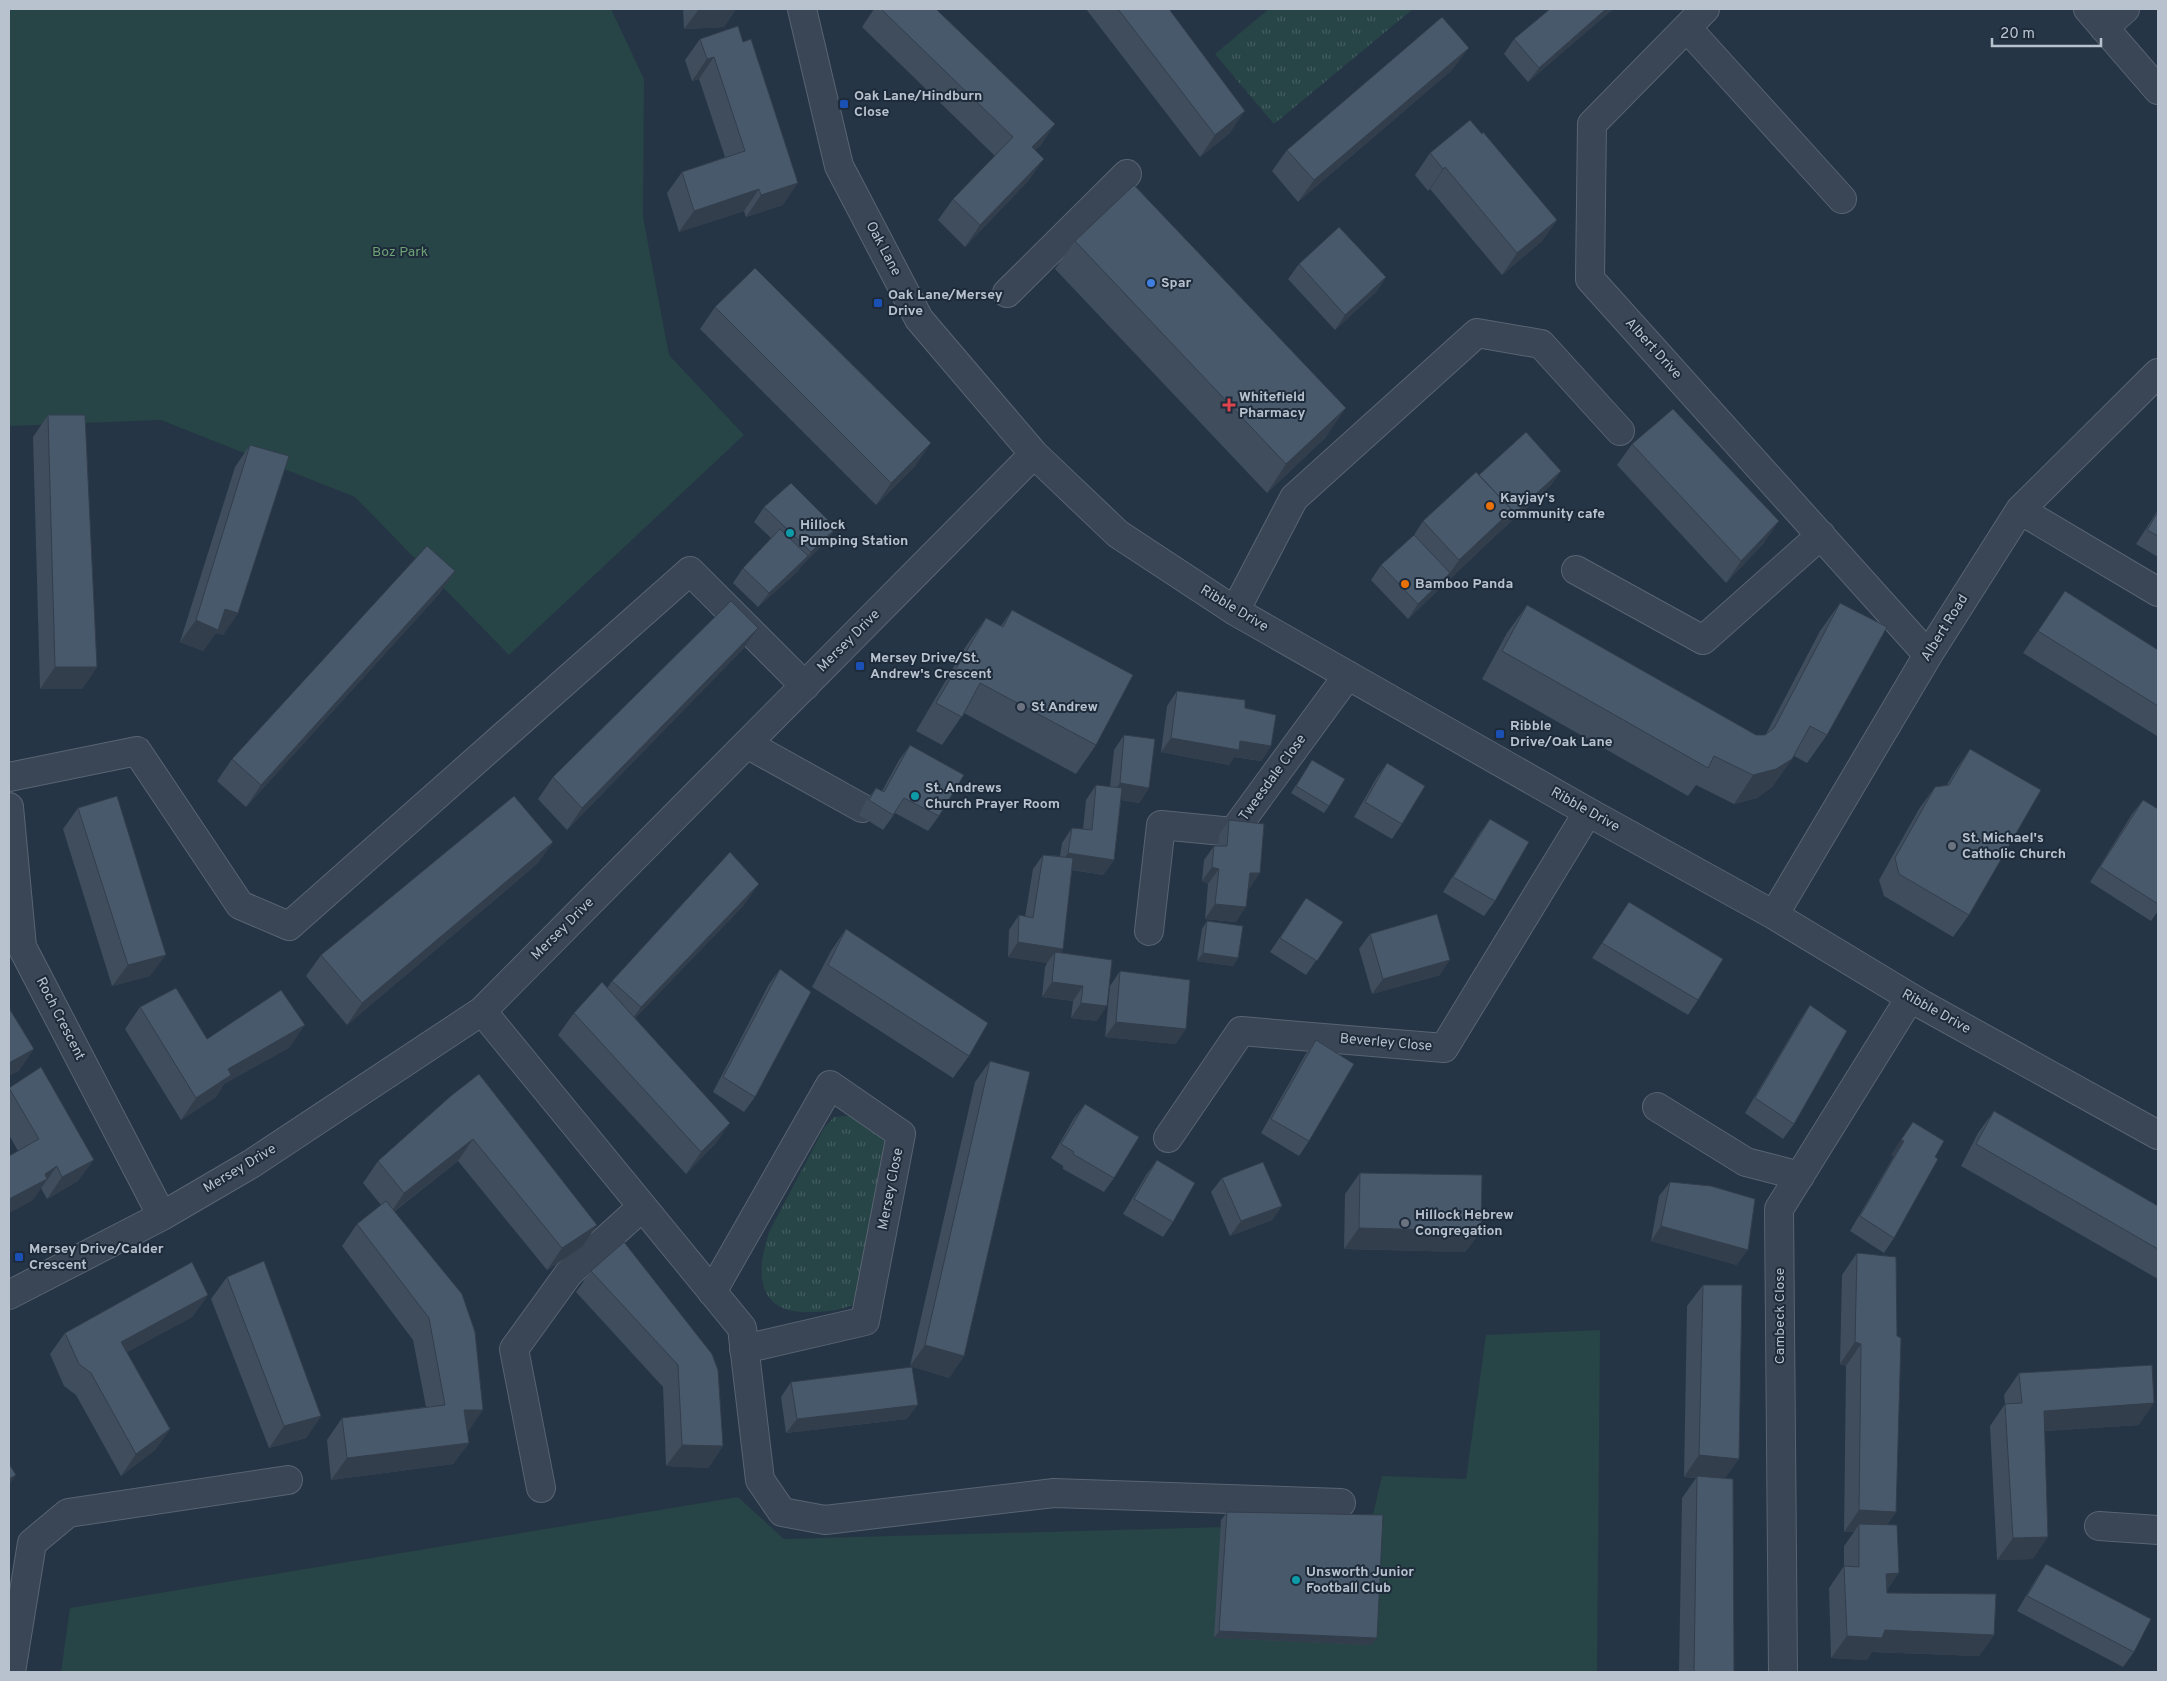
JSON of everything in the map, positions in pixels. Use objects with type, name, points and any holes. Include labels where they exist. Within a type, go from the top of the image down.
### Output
[{"type":"street","name":"Oak Lane","points":[[802,9],[839,166],[919,319],[1034,454]]},
{"type":"street","points":[[2125,9],[2096,18],[2158,90]]},
{"type":"street","points":[[1696,18],[1842,199]]},
{"type":"street","name":"Albert Drive","points":[[1696,18],[1592,124],[1590,279],[1928,655]]},
{"type":"street","points":[[1006,293],[1126,174]]},
{"type":"street","points":[[1235,611],[1294,498],[1477,333],[1541,344],[1620,431]]},
{"type":"street","name":"Albert Road","points":[[1774,915],[1928,655],[2020,510],[2158,373]]},
{"type":"street","name":"Ribble Drive","points":[[1034,454],[1118,534],[1235,611],[1588,812],[1774,915],[1910,998],[2158,1135]]},
{"type":"street","name":"Mersey Drive","points":[[9,1295],[162,1216],[251,1164],[482,1011],[1034,454]]},
{"type":"street","points":[[2020,510],[2158,592]]},
{"type":"street","points":[[1576,570],[1703,640],[1821,535]]},
{"type":"street","points":[[9,776],[137,751],[240,905],[289,926],[690,571],[805,686]]},
{"type":"street","name":"Tweesdale Close","points":[[1149,931],[1161,824],[1233,832],[1348,675]]},
{"type":"street","points":[[746,744],[862,808]]},
{"type":"street","name":"Roch Crescent","points":[[9,807],[15,950],[162,1216]]},
{"type":"street","name":"Beverley Close","points":[[1168,1138],[1241,1031],[1444,1048],[1588,812]]},
{"type":"street","name":"Cambeck Close","points":[[1783,1672],[1779,1209],[1910,998]]},
{"type":"street","points":[[482,1011],[742,1328],[760,1480],[782,1512],[825,1520],[1054,1493],[1341,1503]]},
{"type":"street","name":"Mersey Close","points":[[712,1292],[830,1085],[901,1134],[865,1321],[744,1349]]},
{"type":"street","points":[[1657,1107],[1746,1162],[1800,1176]]},
{"type":"street","points":[[541,1488],[514,1349],[569,1273],[642,1207]]},
{"type":"street","points":[[11,1672],[32,1543],[68,1513],[288,1480]]},
{"type":"street","points":[[2099,1526],[2158,1530]]},
{"type":"green space","name":"Boz Park","points":[[9,9],[611,9],[644,79],[643,217],[669,355],[744,435],[509,655],[355,497],[161,420],[9,426]]},
{"type":"green space","points":[[1269,9],[1413,9],[1274,124],[1215,54]]},
{"type":"green space","points":[[851,1116],[874,1124],[887,1141],[857,1303],[829,1311],[793,1311],[779,1306],[770,1298],[764,1288],[762,1261],[765,1245],[770,1230],[824,1128],[834,1117]]},
{"type":"green space","points":[[1600,1330],[1597,1672],[61,1672],[70,1608],[738,1497],[784,1539],[1371,1523],[1382,1476],[1466,1479],[1486,1335]]},
{"type":"building","points":[[881,9],[936,9],[1055,124],[1032,147],[1044,159],[980,225],[953,199],[1013,137]]},
{"type":"building","points":[[1118,9],[1169,9],[1245,111],[1215,135]]},
{"type":"building","points":[[1550,9],[1606,9],[1539,68],[1514,39]]},
{"type":"building","points":[[1442,17],[1469,48],[1314,180],[1287,150]]},
{"type":"building","points":[[738,26],[743,42],[751,39],[798,183],[761,195],[759,189],[694,211],[682,172],[745,151],[714,57],[707,59],[700,39]]},
{"type":"building","points":[[1470,120],[1482,134],[1483,132],[1557,220],[1517,253],[1445,167],[1443,169],[1430,153]]},
{"type":"building","points":[[1134,185],[1346,408],[1286,464],[1075,241]]},
{"type":"building","points":[[1339,227],[1386,277],[1345,315],[1299,264]]},
{"type":"building","points":[[755,268],[931,443],[891,483],[715,307]]},
{"type":"building","points":[[1673,409],[1779,521],[1741,561],[1632,444]]},
{"type":"building","points":[[48,415],[85,415],[97,667],[55,667]]},
{"type":"building","points":[[1526,432],[1561,471],[1503,524],[1512,510],[1479,475]]},
{"type":"building","points":[[250,445],[289,456],[238,613],[225,609],[218,630],[196,620]]},
{"type":"building","points":[[1476,472],[1512,510],[1459,560],[1423,521]]},
{"type":"building","points":[[791,483],[836,528],[811,552],[764,507]]},
{"type":"building","points":[[2158,512],[2158,536],[2147,530]]},
{"type":"building","points":[[780,529],[808,556],[769,593],[743,568]]},
{"type":"building","points":[[1414,535],[1450,573],[1418,604],[1381,565]]},
{"type":"building","points":[[427,546],[455,571],[261,785],[232,759]]},
{"type":"building","points":[[2065,591],[2158,650],[2158,706],[2038,631]]},
{"type":"building","points":[[731,601],[758,628],[582,808],[553,777]]},
{"type":"building","points":[[1840,603],[1887,627],[1827,735],[1810,726],[1792,759],[1776,769],[1753,775],[1714,756],[1708,768],[1502,651],[1527,605],[1756,735],[1765,735],[1774,728]]},
{"type":"building","points":[[1012,610],[1133,675],[1096,745],[980,683],[962,717],[936,703],[986,618],[1003,627]]},
{"type":"building","points":[[1177,691],[1245,700],[1245,708],[1276,715],[1271,746],[1240,741],[1239,750],[1171,738]]},
{"type":"building","points":[[1124,735],[1155,739],[1149,788],[1120,783]]},
{"type":"building","name":"St. Andrews Church Prayer Room","points":[[910,745],[964,775],[939,816],[904,798],[893,815],[869,800],[876,788],[884,792]]},
{"type":"building","name":"St. Michael's Catholic Church","points":[[1970,749],[2041,790],[1969,915],[1899,874],[1895,858],[1935,787],[1949,785]]},
{"type":"building","points":[[1312,760],[1345,779],[1329,806],[1296,786]]},
{"type":"building","points":[[1387,763],[1425,786],[1402,824],[1365,802]]},
{"type":"building","points":[[1096,785],[1122,788],[1114,860],[1068,853],[1072,828],[1092,830]]},
{"type":"building","points":[[117,796],[166,955],[128,965],[78,808]]},
{"type":"building","points":[[514,796],[553,842],[362,1003],[321,955]]},
{"type":"building","points":[[2143,800],[2158,809],[2158,904],[2100,867]]},
{"type":"building","points":[[1490,819],[1529,842],[1495,901],[1453,877]]},
{"type":"building","points":[[1229,820],[1264,824],[1260,873],[1250,873],[1246,907],[1215,904],[1219,869],[1212,867],[1214,846],[1227,846]]},
{"type":"building","points":[[730,852],[759,884],[641,1007],[612,981]]},
{"type":"building","points":[[1043,855],[1073,858],[1063,949],[1018,942],[1019,915],[1033,918]]},
{"type":"building","points":[[1306,898],[1343,922],[1317,961],[1280,938]]},
{"type":"building","points":[[1629,902],[1723,959],[1698,1000],[1602,943]]},
{"type":"building","points":[[1437,914],[1450,960],[1383,979],[1370,934]]},
{"type":"building","points":[[1207,921],[1243,926],[1238,958],[1203,953]]},
{"type":"building","points":[[846,929],[988,1023],[969,1056],[828,965]]},
{"type":"building","points":[[1055,952],[1112,960],[1107,1006],[1081,1003],[1083,986],[1052,982]]},
{"type":"building","points":[[780,969],[811,992],[755,1097],[723,1077]]},
{"type":"building","points":[[1120,971],[1190,980],[1186,1029],[1116,1022]]},
{"type":"building","points":[[602,982],[730,1123],[701,1152],[574,1013]]},
{"type":"building","points":[[176,988],[207,1039],[281,990],[305,1025],[228,1069],[231,1075],[196,1098],[140,1007]]},
{"type":"building","points":[[1810,1005],[1847,1031],[1794,1124],[1755,1098]]},
{"type":"building","points":[[9,1008],[34,1049],[9,1063]]},
{"type":"building","points":[[1316,1040],[1354,1064],[1309,1141],[1271,1119]]},
{"type":"building","points":[[990,1061],[1030,1072],[964,1356],[925,1345]]},
{"type":"building","points":[[41,1067],[94,1160],[62,1177],[57,1166],[45,1174],[47,1179],[9,1199],[9,1156],[39,1139],[9,1088]]},
{"type":"building","points":[[479,1074],[597,1225],[562,1248],[473,1139],[404,1193],[378,1161],[452,1095]]},
{"type":"building","points":[[1085,1104],[1139,1137],[1114,1178],[1073,1154],[1074,1152],[1061,1144]]},
{"type":"building","points":[[1994,1111],[2158,1206],[2158,1249],[1976,1144]]},
{"type":"building","points":[[1913,1122],[1944,1141],[1935,1157],[1938,1159],[1894,1238],[1860,1216],[1904,1141],[1901,1140]]},
{"type":"building","points":[[1157,1160],[1195,1183],[1173,1222],[1134,1199]]},
{"type":"building","points":[[1263,1162],[1282,1206],[1241,1221],[1222,1178]]},
{"type":"building","points":[[1360,1173],[1482,1175],[1481,1231],[1359,1228]]},
{"type":"building","points":[[1670,1182],[1711,1186],[1755,1199],[1748,1250],[1661,1226]]},
{"type":"building","points":[[386,1201],[462,1294],[475,1332],[483,1410],[464,1410],[469,1443],[347,1458],[342,1418],[445,1405],[429,1318],[357,1224]]},
{"type":"building","points":[[624,1242],[712,1354],[718,1370],[723,1446],[682,1445],[678,1365],[591,1271]]},
{"type":"building","points":[[1857,1253],[1896,1257],[1897,1336],[1901,1338],[1896,1512],[1859,1510],[1861,1344],[1855,1342]]},
{"type":"building","points":[[264,1261],[321,1416],[284,1426],[227,1277]]},
{"type":"building","points":[[192,1262],[208,1295],[121,1342],[170,1429],[136,1454],[91,1373],[79,1364],[65,1333]]},
{"type":"building","points":[[1703,1285],[1742,1285],[1739,1459],[1699,1455]]},
{"type":"building","points":[[2152,1365],[2154,1403],[2044,1411],[2048,1537],[2013,1538],[2005,1404],[2022,1403],[2019,1373]]},
{"type":"building","points":[[912,1367],[918,1405],[797,1419],[791,1382]]},
{"type":"building","points":[[9,1464],[16,1475],[9,1479]]},
{"type":"building","points":[[1697,1476],[1733,1479],[1734,1672],[1694,1672]]},
{"type":"building","name":"Unsworth Junior Football Club","points":[[1227,1512],[1383,1515],[1377,1638],[1219,1631]]},
{"type":"building","points":[[1859,1524],[1897,1525],[1899,1573],[1886,1574],[1887,1593],[1996,1594],[1994,1635],[1885,1630],[1882,1638],[1847,1636],[1844,1566],[1859,1567]]},
{"type":"building","points":[[2046,1564],[2151,1619],[2134,1652],[2027,1596]]},
{"type":"place","name":"Oak Lane/Hindburn Close","points":[[844,104]]},
{"type":"place","name":"Spar","points":[[1151,283]]},
{"type":"place","name":"Oak Lane/Mersey Drive","points":[[878,303]]},
{"type":"place","name":"Whitefield Pharmacy","points":[[1229,405]]},
{"type":"place","name":"Kayjay's community cafe","points":[[1490,506]]},
{"type":"place","name":"Hillock Pumping Station","points":[[790,533]]},
{"type":"place","name":"Bamboo Panda","points":[[1405,584]]},
{"type":"place","name":"Mersey Drive/St. Andrew's Crescent","points":[[860,666]]},
{"type":"place","name":"St Andrew","points":[[1021,707]]},
{"type":"place","name":"Ribble Drive/Oak Lane","points":[[1500,734]]},
{"type":"place","name":"St. Andrews Church Prayer Room","points":[[915,796]]},
{"type":"place","name":"St. Michael's Catholic Church","points":[[1952,846]]},
{"type":"place","name":"Hillock Hebrew Congregation","points":[[1405,1223]]},
{"type":"place","name":"Mersey Drive/Calder Crescent","points":[[19,1257]]},
{"type":"place","name":"Unsworth Junior Football Club","points":[[1296,1580]]}]
